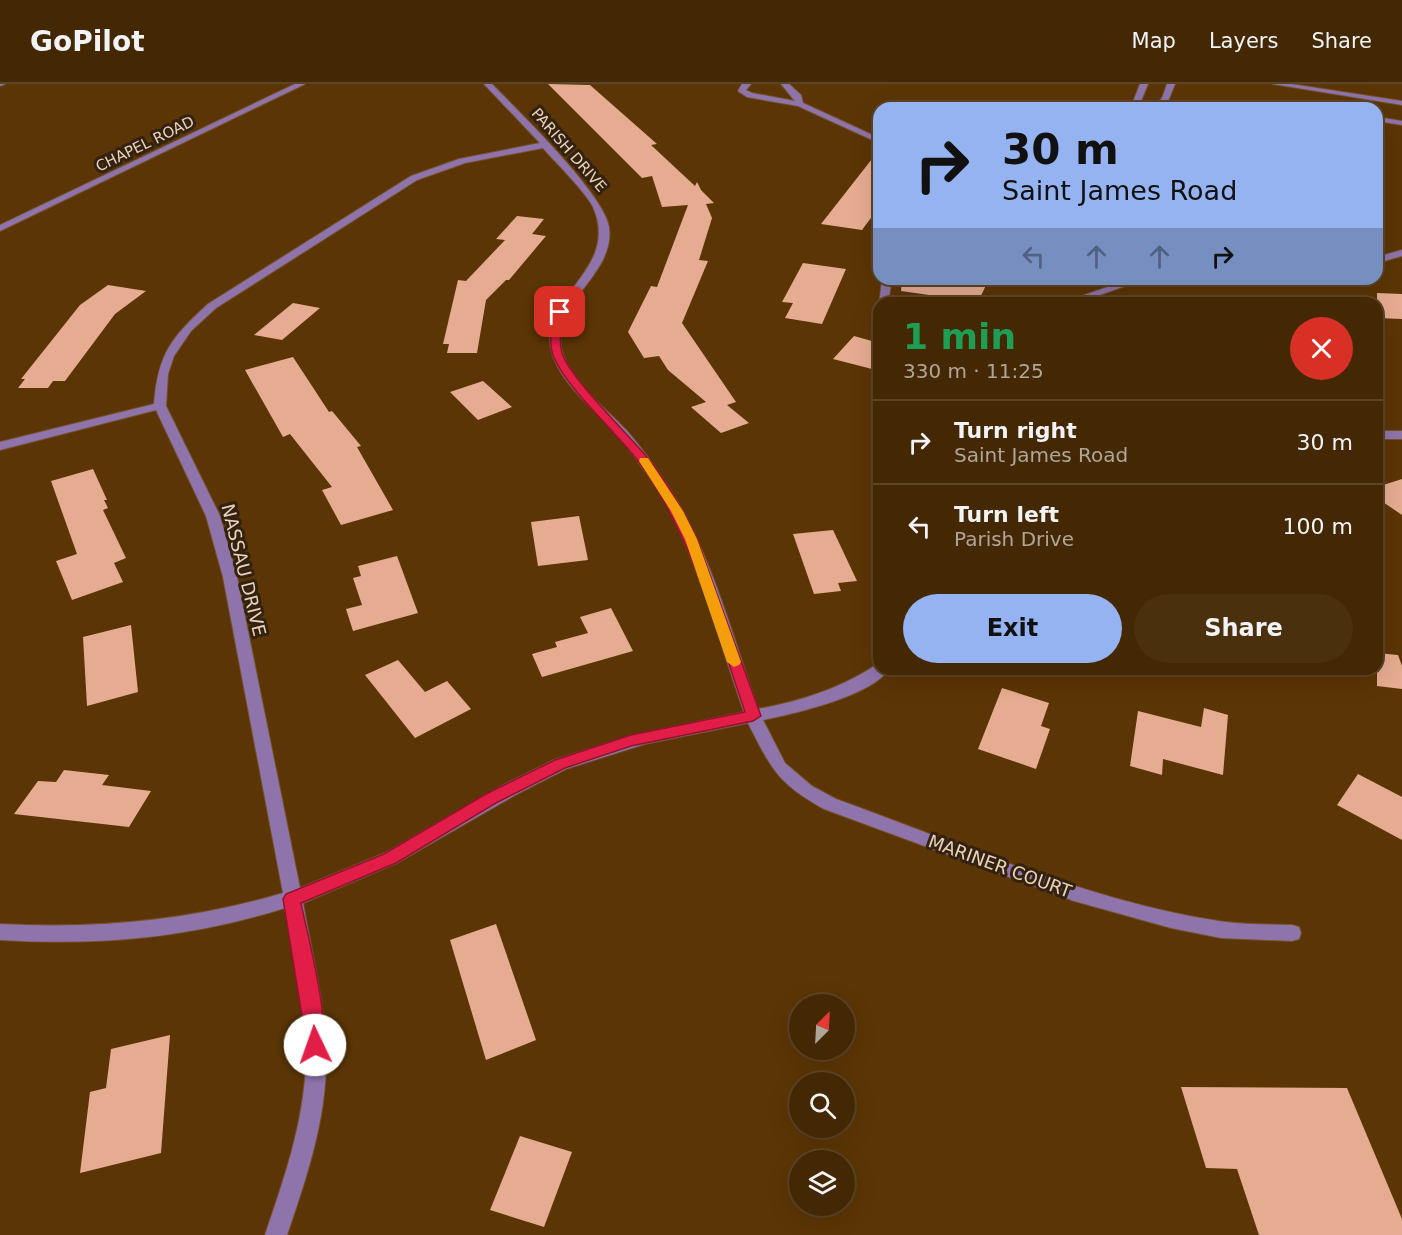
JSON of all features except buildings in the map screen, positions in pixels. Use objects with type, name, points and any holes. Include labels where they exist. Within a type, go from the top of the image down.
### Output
[{"type":"street","name":"CHAPEL ROAD","points":[[0,228],[301,84]]},
{"type":"street","name":"PARISH DRIVE","points":[[488,84],[596,204],[606,227],[605,246],[598,262],[560,312],[555,340],[558,355],[569,374],[645,461],[677,511],[691,539],[753,716]]},
{"type":"street","points":[[747,84],[742,87],[742,91],[750,95],[800,104],[873,138]]},
{"type":"street","points":[[785,84],[798,97],[800,104]]},
{"type":"street","points":[[1137,102],[1144,84]]},
{"type":"street","points":[[1163,102],[1171,84]]},
{"type":"street","points":[[1277,84],[1402,103]]},
{"type":"street","points":[[1383,120],[1402,123]]},
{"type":"street","name":"NASSAU DRIVE","points":[[276,1235],[303,1153],[311,1109],[316,1062],[313,1011],[273,791],[228,567],[213,516],[160,406],[162,374],[177,342],[187,329],[226,297],[414,178],[445,165],[479,156],[545,145]]},
{"type":"street","points":[[1383,259],[1402,253]]},
{"type":"street","points":[[1084,297],[1122,285]]},
{"type":"street","points":[[0,446],[160,406]]},
{"type":"street","points":[[1383,435],[1402,435]]},
{"type":"street","points":[[0,932],[43,936],[168,929],[224,918],[292,899],[390,858],[491,799],[560,764],[631,740],[803,706],[839,695],[873,674]]},
{"type":"street","name":"MARINER COURT","points":[[753,716],[779,767],[806,791],[830,804],[1074,893],[1171,920],[1221,930],[1292,933]]},
{"type":"slow traffic","points":[[644,461],[677,511],[691,539],[734,662]]},
{"type":"route","points":[[315,1045],[313,1011],[292,899],[390,858],[491,799],[560,764],[631,740],[753,716],[691,539],[677,511],[645,461],[569,374],[558,355],[555,340],[560,312]]}]
